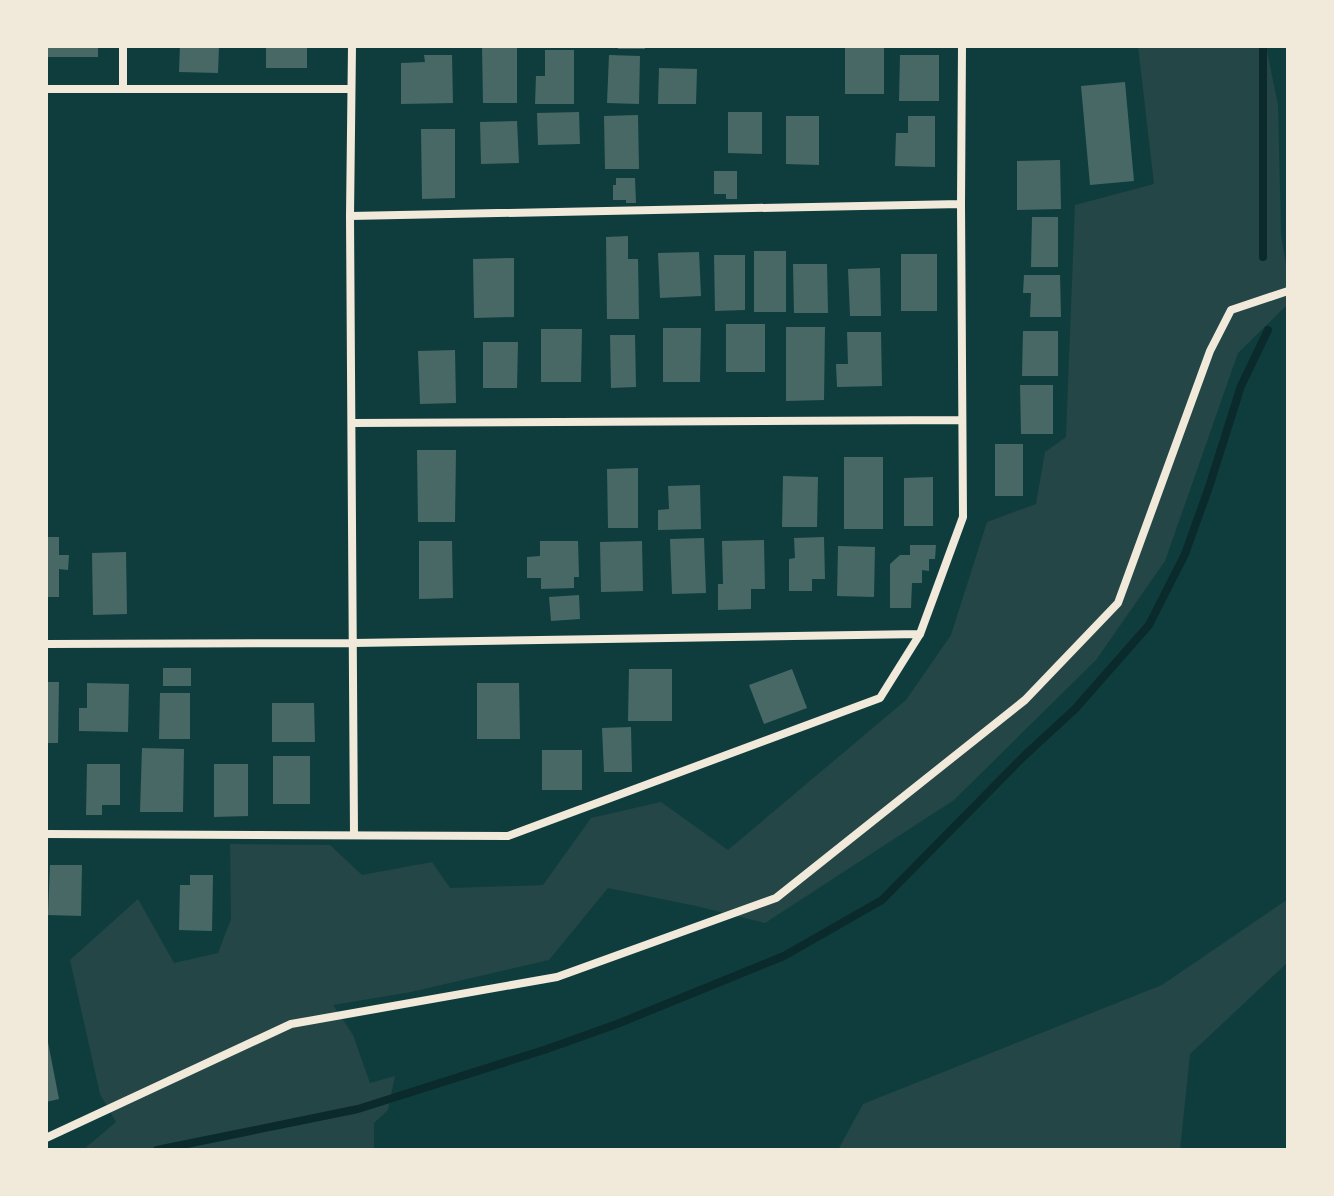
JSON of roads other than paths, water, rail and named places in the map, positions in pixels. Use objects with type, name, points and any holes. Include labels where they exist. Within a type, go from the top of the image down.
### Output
[{"type":"street","points":[[123,46],[123,89]]},
{"type":"street","points":[[352,46],[350,216],[354,834]]},
{"type":"street","points":[[46,834],[508,836],[880,698],[920,634],[963,517],[962,46]]},
{"type":"street","points":[[46,89],[351,89]]},
{"type":"street","points":[[350,216],[961,204]]},
{"type":"street","points":[[46,1138],[291,1024],[557,977],[776,898],[1025,700],[1118,603],[1210,351],[1231,310],[1288,291]]},
{"type":"street","points":[[353,423],[962,420]]},
{"type":"street","points":[[46,644],[354,643],[920,634]]},
{"type":"waterway","points":[[1263,46],[1263,257]]},
{"type":"waterway","points":[[157,1150],[358,1109],[547,1049],[784,956],[882,900],[1024,756],[1075,709],[1149,625],[1185,554],[1241,386],[1268,330]]}]
